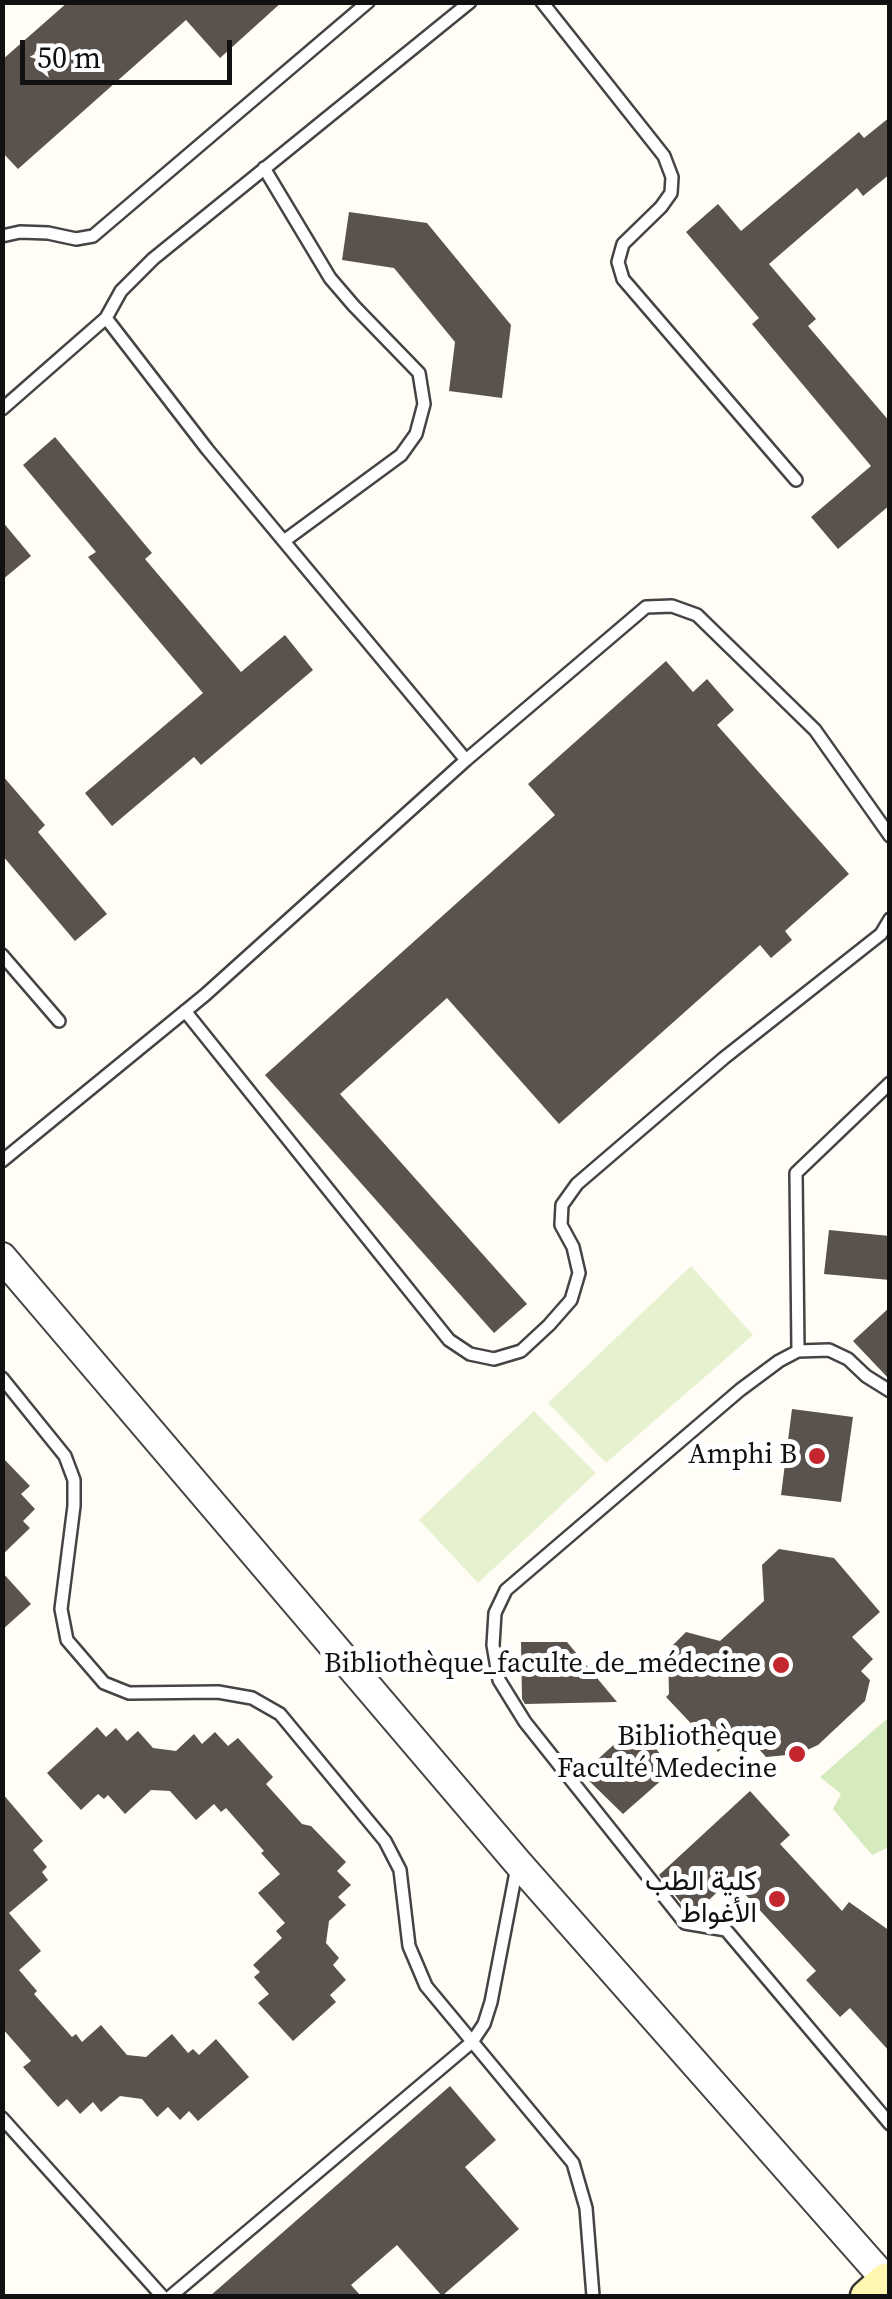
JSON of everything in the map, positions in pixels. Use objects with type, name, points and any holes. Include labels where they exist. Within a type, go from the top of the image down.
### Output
[{"type":"street","points":[[2,1257],[880,2287]]},
{"type":"lane","points":[[2,236],[20,232],[76,239],[94,236],[368,2]]},
{"type":"lane","points":[[2,410],[106,318],[120,291],[153,259],[470,2]]},
{"type":"lane","points":[[542,2],[664,156],[672,177],[671,193],[661,207],[624,244],[618,262],[623,278],[796,480]]},
{"type":"lane","points":[[264,168],[330,278],[420,374],[424,404],[416,434],[401,455],[284,541]]},
{"type":"lane","points":[[106,318],[207,449],[466,760]]},
{"type":"lane","points":[[2,1160],[185,1012],[466,760],[646,606],[672,606],[698,615],[815,730],[890,836]]},
{"type":"lane","points":[[185,1012],[449,1340],[470,1354],[494,1359],[521,1351],[571,1300],[579,1273],[573,1247],[560,1224],[562,1205],[577,1184],[724,1058],[881,934],[890,918]]},
{"type":"lane","points":[[2,955],[59,1021]]},
{"type":"lane","points":[[798,1351],[796,1173],[890,1084]]},
{"type":"lane","points":[[890,1391],[848,1359],[829,1350],[798,1351],[778,1361],[506,1590],[495,1613],[493,1645],[500,1680],[526,1722],[685,1923],[726,1930],[890,2124]]},
{"type":"lane","points":[[2,1378],[65,1456],[74,1480],[61,1609],[67,1640],[104,1683],[128,1693],[218,1692],[252,1698],[280,1714],[385,1841],[400,1870],[409,1946],[426,1986],[573,2163],[586,2208],[593,2296]]},
{"type":"lane","points":[[170,2296],[472,2042],[484,2024],[491,2002],[518,1863]]},
{"type":"lane","points":[[2,2118],[162,2296]]},
{"type":"green space","points":[[691,1266],[753,1335],[606,1463],[548,1403]]},
{"type":"green space","points":[[534,1411],[596,1473],[478,1583],[419,1520]]},
{"type":"green space","points":[[889,1717],[889,1850],[872,1855],[833,1809],[841,1794],[820,1777]]},
{"type":"building","points":[[68,2],[282,2],[220,58],[186,20],[18,169],[2,152],[2,60]]},
{"type":"building","points":[[890,117],[890,174],[863,196],[857,188],[769,264],[816,319],[808,326],[890,422],[890,505],[838,549],[811,517],[871,466],[752,324],[759,318],[686,232],[718,204],[741,231],[859,132],[864,138]]},
{"type":"building","points":[[349,212],[427,223],[511,325],[502,398],[449,391],[455,342],[394,268],[342,260]]},
{"type":"building","points":[[55,437],[152,553],[145,559],[241,672],[285,635],[313,670],[201,765],[194,757],[112,826],[85,793],[203,693],[88,557],[96,552],[23,465]]},
{"type":"building","points":[[2,521],[31,556],[2,580]]},
{"type":"building","points":[[666,661],[693,692],[707,679],[734,710],[717,725],[849,874],[785,931],[792,940],[771,958],[760,945],[559,1124],[447,998],[340,1094],[527,1304],[494,1333],[265,1075],[555,815],[528,784]]},
{"type":"building","points":[[2,775],[45,825],[38,832],[107,914],[75,941],[2,855]]},
{"type":"building","points":[[829,1230],[890,1236],[890,1280],[824,1274]]},
{"type":"building","points":[[890,1307],[890,1380],[853,1341]]},
{"type":"building","name":"Amphi B","points":[[792,1409],[853,1417],[841,1502],[781,1495]]},
{"type":"building","points":[[2,1457],[30,1486],[21,1494],[35,1509],[23,1521],[30,1528],[2,1555]]},
{"type":"building","name":"Bibliothèque_faculte_de_médecine","points":[[779,1549],[834,1558],[880,1612],[852,1637],[873,1659],[861,1671],[870,1680],[865,1701],[818,1745],[798,1754],[766,1757],[742,1730],[718,1752],[666,1697],[668,1650],[686,1632],[720,1641],[764,1601],[762,1565]]},
{"type":"building","points":[[2,1572],[31,1604],[2,1630]]},
{"type":"building","points":[[521,1642],[567,1642],[617,1702],[525,1704]]},
{"type":"building","points":[[636,1724],[673,1770],[623,1814],[582,1774]]},
{"type":"building","points":[[97,1727],[106,1737],[116,1728],[127,1741],[138,1731],[153,1748],[176,1751],[194,1734],[202,1744],[215,1732],[228,1746],[238,1738],[273,1777],[266,1784],[302,1824],[311,1826],[346,1862],[337,1871],[351,1885],[338,1897],[346,1905],[329,1921],[326,1943],[339,1958],[333,1965],[346,1980],[330,1995],[336,2002],[293,2041],[258,2003],[269,1994],[254,1977],[260,1972],[253,1965],[282,1938],[276,1931],[285,1923],[258,1893],[280,1874],[226,1808],[221,1812],[214,1804],[196,1820],[170,1791],[151,1790],[125,1814],[108,1795],[104,1799],[98,1794],[81,1810],[47,1773]]},
{"type":"building","points":[[750,1791],[790,1835],[780,1844],[842,1911],[849,1902],[890,1931],[890,2052],[850,2008],[840,2017],[806,1980],[816,1971],[731,1879],[693,1915],[659,1875]]},
{"type":"building","points":[[2,1793],[43,1841],[33,1850],[47,1867],[42,1872],[48,1880],[9,1913],[41,1951],[19,1970],[37,1991],[34,1994],[72,2037],[76,2034],[82,2042],[101,2025],[127,2055],[146,2057],[172,2034],[188,2053],[193,2049],[199,2055],[216,2039],[249,2077],[198,2121],[189,2111],[180,2120],[168,2107],[157,2117],[142,2099],[120,2096],[101,2112],[93,2102],[80,2114],[67,2099],[58,2107],[23,2067],[31,2061],[2,2028]]},
{"type":"building","points":[[450,2086],[496,2140],[465,2167],[519,2229],[442,2296],[397,2245],[351,2285],[361,2296],[210,2296]]},
{"type":"place","name":"Amphi B","points":[[817,1456]]},
{"type":"place","name":"Bibliothèque_faculte_de_médecine","points":[[781,1665]]},
{"type":"place","name":"Bibliothèque Faculté Medecine","points":[[797,1754]]},
{"type":"place","name":"كلية الطب الأغواط","points":[[777,1899]]}]
